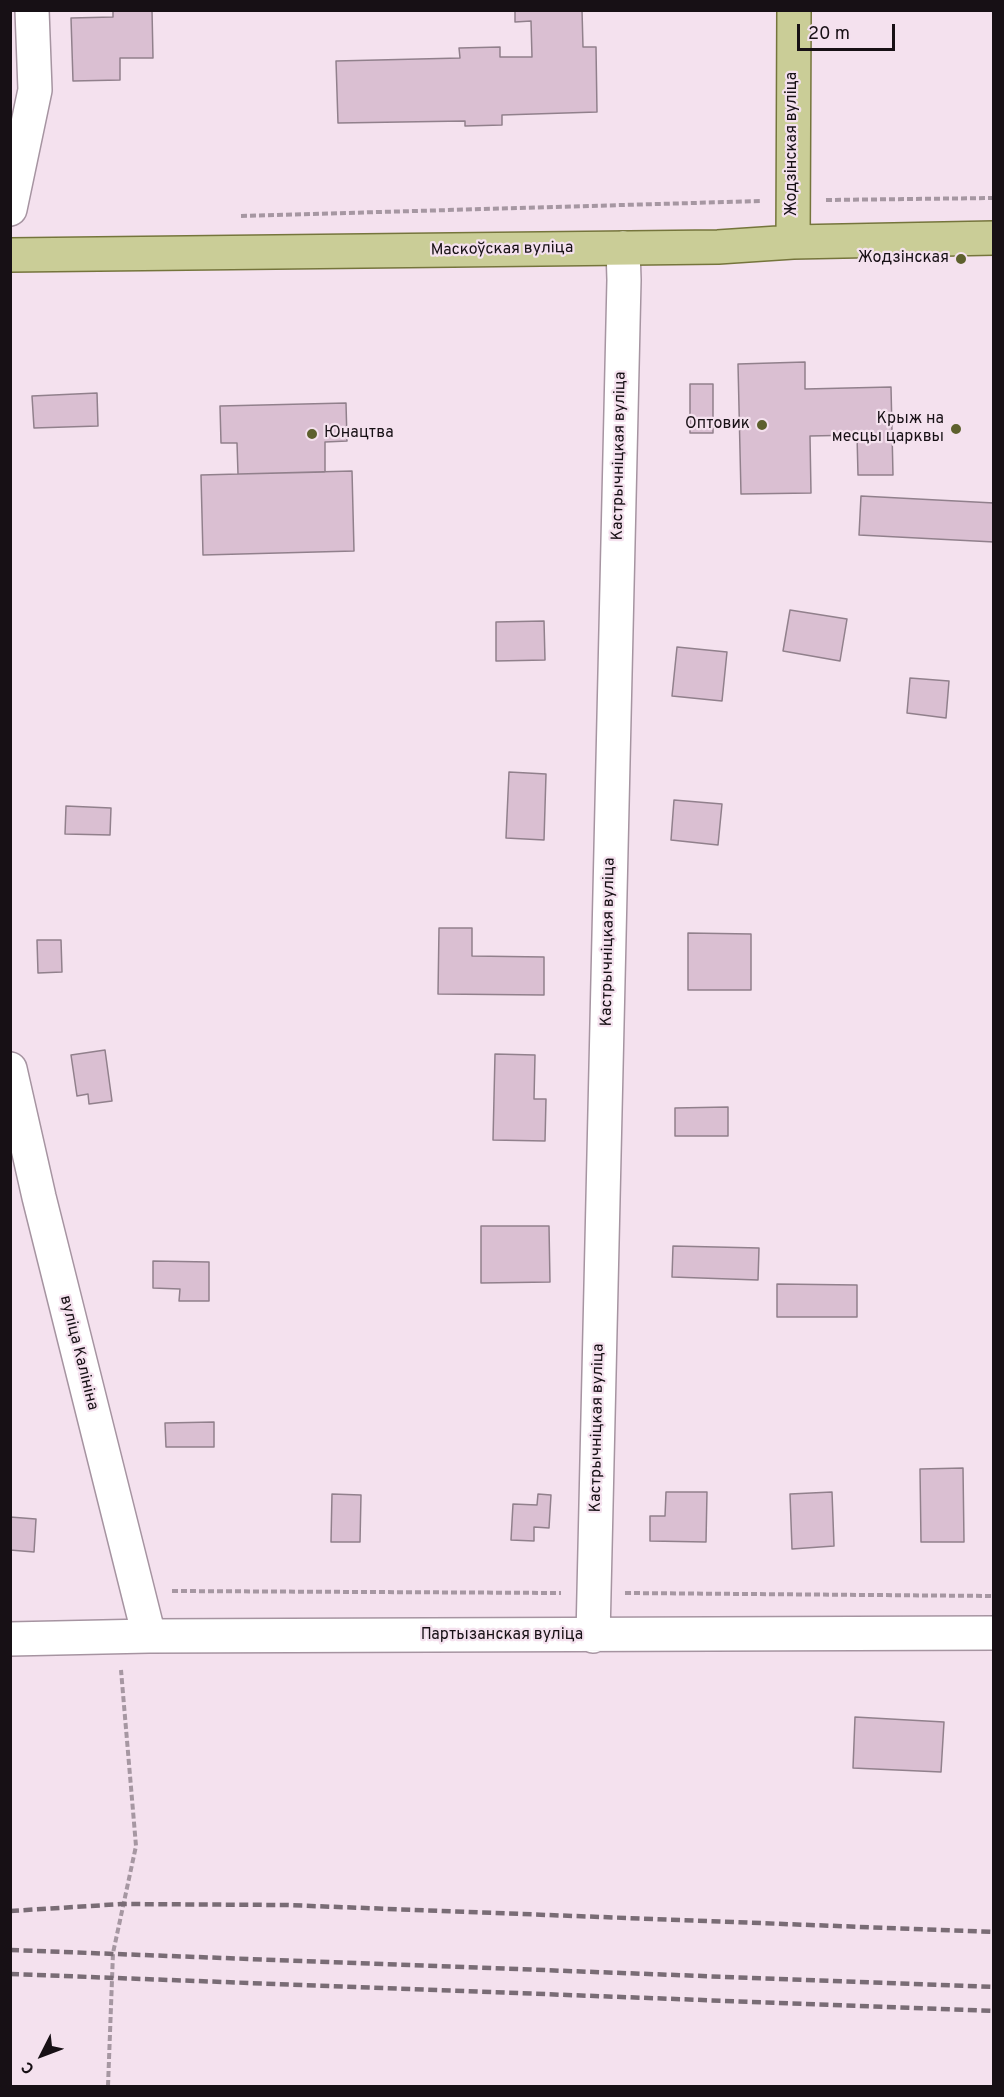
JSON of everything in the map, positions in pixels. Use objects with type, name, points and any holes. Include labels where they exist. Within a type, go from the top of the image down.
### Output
[{"type":"main road","name":"Жодзінская вуліца","points":[[793,242],[794,10]]},
{"type":"main road","name":"Маскоўская вуліца","points":[[10,255],[718,247],[793,242],[993,238]]},
{"type":"street","points":[[10,209],[35,90],[32,10]]},
{"type":"street","name":"Кастрычніцкая вуліца","points":[[593,1636],[624,280],[622,248]]},
{"type":"street","name":"вуліца Калініна","points":[[10,1069],[134,1636]]},
{"type":"street","name":"Партызанская вуліца","points":[[10,1639],[134,1636],[993,1633]]},
{"type":"path","points":[[238,216],[993,198]]},
{"type":"path","points":[[108,2086],[113,1953],[136,1846],[134,1636]]},
{"type":"building","points":[[113,10],[152,10],[153,58],[120,58],[120,80],[73,81],[71,18],[113,17]]},
{"type":"building","points":[[515,10],[582,10],[583,47],[596,47],[597,112],[502,115],[502,125],[465,126],[465,121],[338,123],[336,61],[460,58],[459,48],[500,47],[500,57],[532,57],[531,21],[515,22]]},
{"type":"building","points":[[805,362],[805,389],[891,387],[893,475],[858,475],[857,435],[810,436],[811,493],[741,494],[738,364]]},
{"type":"building","points":[[690,384],[713,384],[713,433],[690,433]]},
{"type":"building","points":[[97,393],[98,426],[34,428],[32,396]]},
{"type":"building","points":[[346,403],[347,441],[325,442],[325,472],[238,474],[237,443],[221,443],[220,406]]},
{"type":"building","points":[[352,471],[354,551],[203,555],[201,475]]},
{"type":"building","points":[[861,496],[994,503],[994,542],[859,535]]},
{"type":"building","points":[[790,610],[847,619],[840,661],[783,651]]},
{"type":"building","points":[[544,621],[545,660],[496,661],[496,622]]},
{"type":"building","points":[[677,647],[727,652],[722,701],[672,696]]},
{"type":"building","points":[[910,678],[949,681],[946,718],[907,713]]},
{"type":"building","points":[[509,772],[546,774],[544,840],[506,838]]},
{"type":"building","points":[[674,800],[722,804],[718,845],[671,840]]},
{"type":"building","points":[[66,806],[111,808],[110,835],[65,834]]},
{"type":"building","points":[[439,928],[472,928],[472,956],[544,957],[544,995],[438,994]]},
{"type":"building","points":[[688,933],[751,934],[751,990],[688,990]]},
{"type":"building","points":[[37,940],[61,940],[62,972],[38,973]]},
{"type":"building","points":[[105,1050],[112,1101],[89,1104],[88,1094],[77,1096],[71,1055]]},
{"type":"building","points":[[495,1054],[535,1055],[534,1099],[546,1099],[545,1141],[493,1140]]},
{"type":"building","points":[[728,1107],[728,1136],[675,1136],[675,1108]]},
{"type":"building","points":[[481,1226],[549,1226],[550,1282],[481,1283]]},
{"type":"building","points":[[673,1246],[759,1248],[758,1280],[672,1277]]},
{"type":"building","points":[[153,1261],[209,1262],[209,1301],[179,1301],[180,1289],[153,1288]]},
{"type":"building","points":[[777,1284],[857,1285],[857,1317],[777,1317]]},
{"type":"building","points":[[214,1422],[214,1447],[166,1447],[165,1423]]},
{"type":"building","points":[[963,1468],[964,1542],[921,1542],[920,1469]]},
{"type":"building","points":[[666,1492],[707,1492],[706,1542],[650,1541],[650,1516],[665,1516]]},
{"type":"building","points":[[832,1492],[834,1546],[792,1549],[790,1494]]},
{"type":"building","points":[[332,1494],[361,1495],[360,1542],[331,1542]]},
{"type":"building","points":[[538,1494],[551,1495],[549,1528],[534,1527],[534,1541],[511,1540],[513,1504],[537,1505]]},
{"type":"building","points":[[10,1517],[36,1519],[34,1552],[10,1550]]},
{"type":"building","points":[[855,1717],[944,1722],[941,1772],[853,1768]]},
{"type":"railway","points":[[10,1911],[122,1904],[286,1905],[994,1932]]},
{"type":"railway","points":[[10,1950],[994,1987]]},
{"type":"railway","points":[[10,1974],[994,2011]]},
{"type":"place","name":"Жодзінская","points":[[961,259]]},
{"type":"place","name":"Оптовик","points":[[762,425]]},
{"type":"place","name":"Крыж на месцы царквы","points":[[956,429]]},
{"type":"place","name":"Юнацтва","points":[[312,434]]}]
